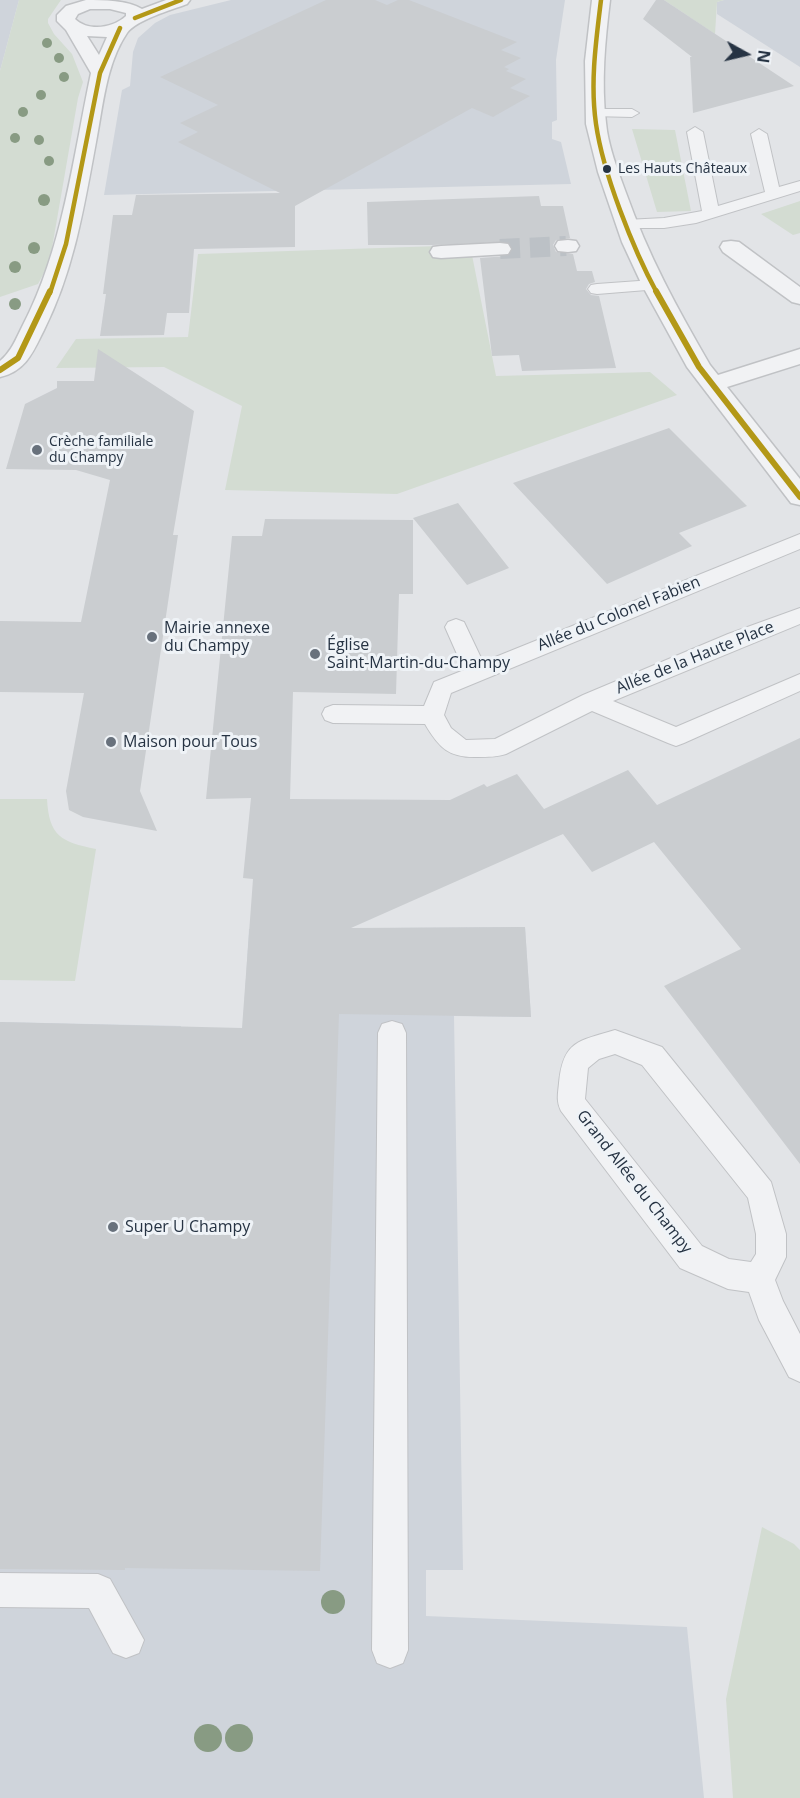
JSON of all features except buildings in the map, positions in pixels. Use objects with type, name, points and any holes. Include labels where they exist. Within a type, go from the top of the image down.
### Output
[{"type":"street","points":[[148,0],[123,10],[94,32],[73,27],[68,24],[65,17],[77,3],[94,1],[123,10],[181,0]]},
{"type":"street","points":[[601,0],[594,61],[596,124],[608,172],[626,225],[653,285],[711,386],[800,497]]},
{"type":"street","points":[[5,359],[43,308],[66,244],[100,74],[123,10]]},
{"type":"street","points":[[73,27],[100,74]]},
{"type":"street","points":[[731,247],[800,297]]},
{"type":"street","points":[[441,252],[500,249]]},
{"type":"street","points":[[711,386],[798,359]]},
{"type":"lane","points":[[597,113],[632,113]]},
{"type":"lane","points":[[695,132],[711,213]]},
{"type":"lane","points":[[759,134],[773,194]]},
{"type":"lane","points":[[626,225],[664,223],[711,213],[800,186]]},
{"type":"lane","points":[[597,288],[653,285]]},
{"type":"lane","name":"Allée du Colonel Fabien","points":[[432,715],[442,687],[800,541]]},
{"type":"lane","name":"Allée de la Haute Place","points":[[432,715],[443,734],[461,749],[498,748],[591,701],[736,639],[800,616]]},
{"type":"lane","points":[[456,627],[477,673]]},
{"type":"lane","name":"Allée de la Haute Place","points":[[591,701],[676,736],[800,682]]},
{"type":"lane","points":[[333,714],[432,715]]},
{"type":"lane","points":[[390,1650],[392,1033]]},
{"type":"lane","name":"Grand Allée du Champy","points":[[615,1042],[652,1056],[761,1192],[771,1234],[771,1257],[759,1278],[728,1274],[691,1257],[572,1102],[575,1062],[590,1050],[615,1042]]},
{"type":"lane","points":[[759,1278],[770,1310],[800,1366]]},
{"type":"lane","points":[[0,1590],[98,1591],[106,1603],[116,1629],[126,1641]]},
{"type":"shaded area","points":[[0,0],[19,0],[0,71]]},
{"type":"shaded area","points":[[19,0],[61,0],[48,19],[48,23],[54,34],[72,54],[83,82],[78,98],[52,248],[46,269],[38,284],[0,297],[0,71]]},
{"type":"shaded area","points":[[231,0],[565,0],[556,60],[557,120],[552,122],[552,139],[561,142],[571,184],[104,195],[122,90],[130,86],[133,52],[138,38],[155,23],[170,15]]},
{"type":"shaded area","points":[[664,0],[724,0],[717,2],[715,34]]},
{"type":"shaded area","points":[[724,0],[800,0],[800,67],[717,14],[717,2]]},
{"type":"shaded area","points":[[632,129],[675,130],[691,211],[657,212]]},
{"type":"shaded area","points":[[800,201],[800,233],[793,235],[761,214]]},
{"type":"shaded area","points":[[470,245],[496,376],[650,372],[677,395],[397,494],[225,490],[242,406],[164,367],[56,368],[76,339],[188,337],[198,254]]},
{"type":"shaded area","points":[[0,799],[47,799],[51,821],[59,835],[66,840],[96,849],[75,981],[0,980]]},
{"type":"shaded area","points":[[525,927],[531,1017],[454,1016],[463,1570],[426,1570],[426,1616],[687,1627],[704,1798],[0,1798],[0,1022],[181,1026],[180,1040],[242,1041],[249,929]]},
{"type":"shaded area","points":[[762,1527],[794,1544],[800,1550],[800,1798],[733,1798],[726,1699]]},
{"type":"tunnel","points":[[500,249],[566,246]]},
{"type":"transit line","points":[[135,18],[181,0]]},
{"type":"transit line","points":[[601,0],[594,61],[596,124],[608,172],[633,242],[653,285],[699,367],[800,497]]},
{"type":"transit line","points":[[0,370],[18,358],[47,301],[66,244],[100,73],[120,28]]},
{"type":"place","name":"Les Hauts Châteaux","points":[[607,169]]},
{"type":"place","name":"Crèche familiale du Champy","points":[[37,450]]},
{"type":"place","name":"Mairie annexe du Champy","points":[[152,637]]},
{"type":"place","name":"Église Saint-Martin-du-Champy","points":[[315,654]]},
{"type":"place","name":"Maison pour Tous","points":[[111,742]]},
{"type":"place","name":"Super U Champy","points":[[113,1227]]}]
